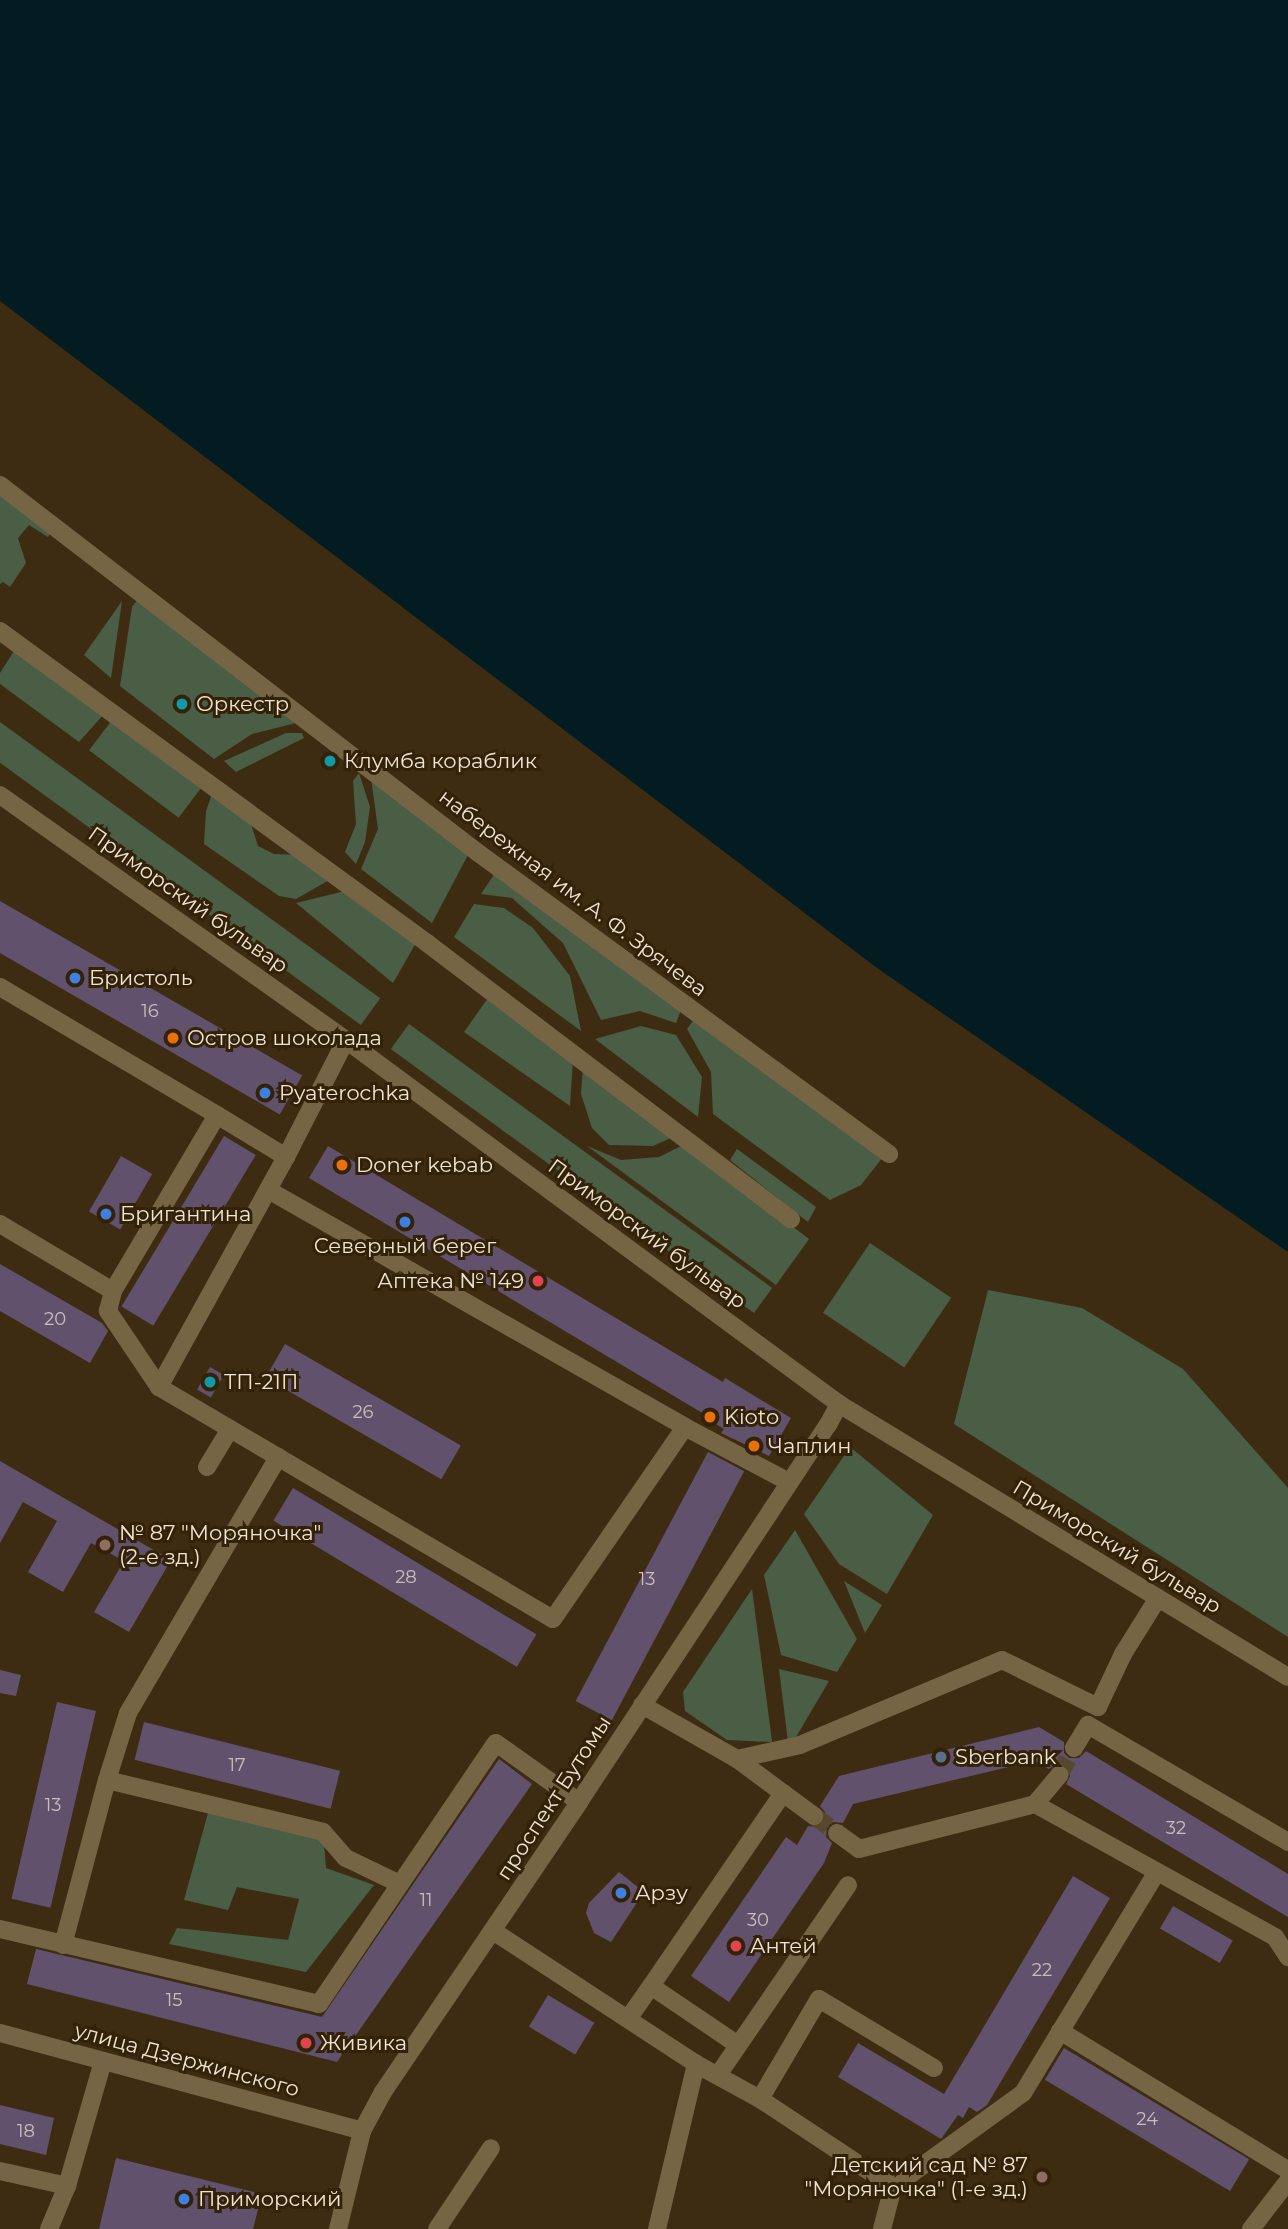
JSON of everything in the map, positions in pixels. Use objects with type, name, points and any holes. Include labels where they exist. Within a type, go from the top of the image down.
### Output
[{"type":"street","name":"набережная им. А. Ф. Зрячева","points":[[0,485],[477,852],[889,1154]]},
{"type":"street","points":[[0,631],[427,943],[791,1219]]},
{"type":"street","name":"Приморский бульвар","points":[[0,795],[346,1040],[839,1404],[1288,1677]]},
{"type":"street","points":[[0,987],[286,1157]]},
{"type":"street","points":[[159,1387],[270,1191],[346,1040]]},
{"type":"street","points":[[217,1115],[113,1292],[108,1311],[159,1387],[553,1619],[685,1427]]},
{"type":"street","points":[[270,1191],[595,1378],[789,1482]]},
{"type":"street","points":[[0,1224],[113,1292]]},
{"type":"street","name":"проспект Бутомы","points":[[338,2229],[362,2131],[383,2092],[579,1802],[828,1425],[839,1404]]},
{"type":"street","points":[[207,1467],[230,1429]]},
{"type":"street","points":[[63,1945],[107,1780],[128,1713],[278,1457]]},
{"type":"street","points":[[1074,1748],[1123,1654],[1158,1598]]},
{"type":"street","points":[[737,1759],[800,1745],[1002,1660],[1098,1706]]},
{"type":"street","points":[[642,1705],[737,1759],[814,1816]]},
{"type":"street","points":[[1088,1724],[1288,1842]]},
{"type":"street","points":[[0,1929],[319,2004],[496,1744],[579,1802]]},
{"type":"street","points":[[837,1833],[859,1849],[1035,1804],[1059,1775]]},
{"type":"street","points":[[107,1780],[323,1832],[346,1858],[400,1884]]},
{"type":"street","points":[[628,2019],[783,1793]]},
{"type":"street","points":[[1035,1804],[1275,1937],[1288,1957]]},
{"type":"street","points":[[882,2229],[893,2187],[1023,2093],[1157,1872]]},
{"type":"street","points":[[718,2075],[848,1885]]},
{"type":"street","points":[[493,1931],[696,2064],[760,2099],[893,2187]]},
{"type":"street","points":[[651,1986],[738,2045]]},
{"type":"street","points":[[760,2099],[819,1999],[934,2068]]},
{"type":"street","points":[[1060,2031],[1288,2170]]},
{"type":"street","name":"улица Дзержинского","points":[[0,2033],[362,2131]]},
{"type":"street","points":[[49,2229],[67,2186],[103,2061]]},
{"type":"street","points":[[657,2229],[696,2064]]},
{"type":"street","points":[[437,2229],[491,2148]]},
{"type":"street","points":[[0,2171],[67,2186]]},
{"type":"street","points":[[1251,2229],[1288,2181]]},
{"type":"green space","points":[[0,494],[51,533],[48,537],[29,525],[18,538],[26,563],[10,587],[3,582],[0,584]]},
{"type":"green space","points":[[139,598],[300,722],[252,734],[214,759],[120,686],[132,607]]},
{"type":"green space","points":[[122,601],[111,678],[84,655]]},
{"type":"green space","points":[[14,651],[104,714],[79,742],[0,684],[0,673]]},
{"type":"green space","points":[[112,720],[201,787],[179,818],[89,750]]},
{"type":"green space","points":[[0,722],[380,998],[361,1025],[0,763]]},
{"type":"green space","points":[[286,733],[302,733],[304,738],[236,772],[224,761]]},
{"type":"green space","points":[[359,773],[370,807],[365,842],[356,864],[345,852],[356,824],[353,781]]},
{"type":"green space","points":[[371,778],[469,853],[432,923],[361,869],[378,829]]},
{"type":"green space","points":[[213,791],[249,818],[258,846],[274,854],[302,855],[331,879],[296,899],[279,896],[204,844],[206,811]]},
{"type":"green space","points":[[501,864],[681,1010],[676,1023],[640,1011],[601,1020],[563,943],[512,898],[481,894]]},
{"type":"green space","points":[[345,891],[416,943],[393,983],[296,903]]},
{"type":"green space","points":[[474,904],[504,908],[533,928],[570,976],[581,1031],[454,937]]},
{"type":"green space","points":[[488,998],[573,1059],[570,1106],[464,1032]]},
{"type":"green space","points":[[695,1018],[883,1157],[861,1185],[830,1200],[713,1114],[711,1072],[687,1029]]},
{"type":"green space","points":[[409,1024],[772,1288],[754,1313],[391,1049]]},
{"type":"green space","points":[[641,1026],[676,1035],[702,1077],[698,1117],[595,1039]]},
{"type":"green space","points":[[583,1067],[675,1136],[653,1146],[609,1145],[592,1128],[581,1094]]},
{"type":"green space","points":[[685,1144],[809,1239],[776,1285],[587,1146],[621,1160],[659,1157]]},
{"type":"green space","points":[[737,1149],[816,1207],[808,1222],[730,1160]]},
{"type":"green space","points":[[870,1243],[951,1298],[904,1367],[823,1313]]},
{"type":"green space","points":[[988,1290],[1082,1308],[1183,1369],[1288,1488],[1288,1637],[954,1424]]},
{"type":"green space","points":[[850,1447],[933,1515],[887,1594],[839,1564],[804,1514]]},
{"type":"green space","points":[[795,1530],[857,1639],[837,1672],[781,1655],[764,1575]]},
{"type":"green space","points":[[844,1581],[882,1605],[865,1633]]},
{"type":"green space","points":[[752,1589],[772,1742],[727,1740],[685,1711],[683,1692]]},
{"type":"green space","points":[[779,1669],[829,1681],[796,1737],[788,1742]]},
{"type":"green space","points":[[208,1813],[323,1832],[326,1868],[374,1885],[306,1972],[169,1944],[177,1928],[288,1940],[299,1899],[237,1887],[228,1910],[184,1900]]},
{"type":"water","points":[[0,0],[1288,0],[1288,1252],[877,968],[0,301]]},
{"type":"building","points":[[0,901],[302,1076],[280,1114],[0,953]]},
{"type":"building","points":[[224,1136],[256,1155],[153,1326],[122,1307]]},
{"type":"building","points":[[328,1146],[723,1382],[725,1378],[791,1418],[769,1456],[721,1433],[724,1429],[703,1416],[704,1414],[309,1178]]},
{"type":"building","points":[[121,1156],[152,1174],[120,1229],[89,1211]]},
{"type":"building","points":[[0,1264],[102,1323],[108,1331],[90,1363],[0,1311]]},
{"type":"building","points":[[285,1344],[461,1446],[441,1479],[265,1378]]},
{"type":"building","name":"ТП-21П","points":[[210,1367],[224,1375],[211,1398],[197,1390]]},
{"type":"building","points":[[708,1452],[744,1471],[612,1720],[576,1701]]},
{"type":"building","points":[[0,1461],[171,1560],[129,1632],[94,1612],[124,1561],[91,1543],[63,1592],[28,1572],[57,1521],[23,1502],[0,1543]]},
{"type":"building","points":[[293,1488],[536,1634],[517,1667],[273,1521]]},
{"type":"building","points":[[0,1670],[21,1675],[16,1696],[0,1693]]},
{"type":"building","points":[[57,1702],[96,1711],[51,1908],[12,1899]]},
{"type":"building","points":[[144,1722],[340,1771],[331,1809],[135,1760]]},
{"type":"building","points":[[1039,1727],[1064,1742],[1064,1753],[1069,1758],[1079,1758],[1086,1751],[1288,1874],[1288,1917],[1066,1784],[1070,1776],[1066,1766],[1056,1764],[1049,1769],[1034,1761],[853,1804],[843,1823],[833,1822],[827,1827],[826,1837],[832,1843],[824,1863],[729,2002],[691,1976],[786,1837],[797,1845],[808,1826],[818,1827],[823,1822],[825,1812],[820,1806],[839,1776]]},
{"type":"building","points":[[499,1759],[532,1784],[337,2062],[27,1984],[36,1949],[322,2017]]},
{"type":"building","points":[[619,1872],[644,1892],[611,1942],[594,1933],[586,1913],[589,1903]]},
{"type":"building","points":[[1073,1876],[1110,1898],[987,2105],[977,2112],[969,2107],[963,2118],[958,2115],[941,2139],[838,2077],[858,2043],[944,2094]]},
{"type":"building","points":[[1173,1906],[1233,1940],[1220,1963],[1160,1929]]},
{"type":"building","points":[[548,1995],[594,2023],[575,2055],[529,2027]]},
{"type":"building","points":[[1064,2048],[1249,2159],[1230,2191],[1045,2080]]},
{"type":"building","points":[[0,2105],[54,2118],[46,2155],[0,2144]]},
{"type":"building","points":[[116,2158],[262,2194],[253,2229],[99,2229]]},
{"type":"tunnel","points":[[1059,1775],[1074,1748]]},
{"type":"tunnel","points":[[814,1816],[837,1833]]},
{"type":"place","name":"Оркестр","points":[[182,704]]},
{"type":"place","name":"Клумба кораблик","points":[[330,761]]},
{"type":"place","name":"Бристоль","points":[[75,978]]},
{"type":"place","name":"Остров шоколада","points":[[173,1038]]},
{"type":"place","name":"Pyaterochka","points":[[265,1093]]},
{"type":"place","name":"Doner kebab","points":[[342,1165]]},
{"type":"place","name":"Бригантина","points":[[106,1214]]},
{"type":"place","name":"Северный берег","points":[[405,1222]]},
{"type":"place","name":"Аптека № 149","points":[[538,1281]]},
{"type":"place","name":"ТП-21П","points":[[210,1382]]},
{"type":"place","name":"Kioto","points":[[710,1417]]},
{"type":"place","name":"Чаплин","points":[[754,1446]]},
{"type":"place","name":"№ 87 \"Моряночка\" (2-е зд.)","points":[[105,1545]]},
{"type":"place","name":"Sberbank","points":[[941,1757]]},
{"type":"place","name":"Арзу","points":[[621,1893]]},
{"type":"place","name":"Антей","points":[[736,1946]]},
{"type":"place","name":"Живика","points":[[306,2043]]},
{"type":"place","name":"Детский сад № 87 \"Моряночка\" (1-е зд.)","points":[[1042,2177]]},
{"type":"place","name":"Приморский","points":[[184,2199]]}]
